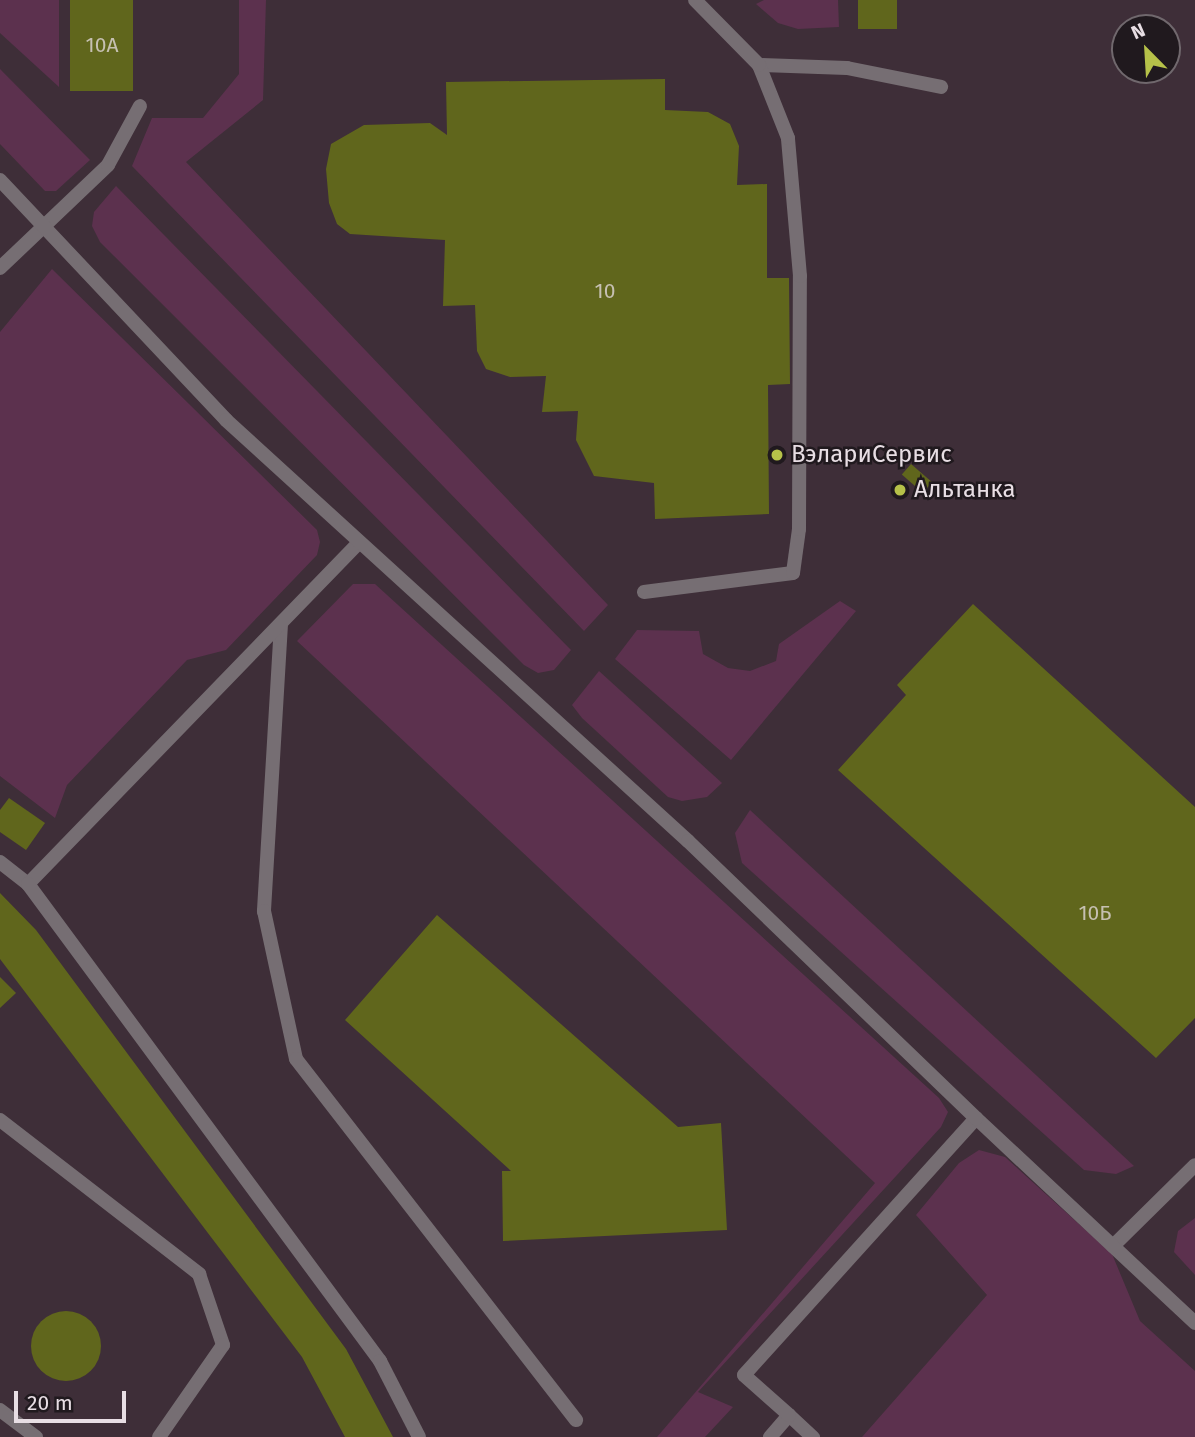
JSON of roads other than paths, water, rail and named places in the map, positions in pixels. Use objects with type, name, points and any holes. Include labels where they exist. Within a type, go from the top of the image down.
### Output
[{"type":"street","points":[[644,592],[793,573],[799,529],[800,276],[788,138],[759,65],[695,0]]},
{"type":"street","points":[[759,65],[847,68],[941,87]]},
{"type":"street","points":[[0,268],[42,224],[108,165],[140,106]]},
{"type":"street","points":[[0,180],[226,420],[358,544],[688,841],[976,1118],[1195,1323]]},
{"type":"street","points":[[28,884],[358,544]]},
{"type":"street","points":[[281,624],[264,911],[296,1059],[576,1420]]},
{"type":"street","points":[[0,863],[28,884],[380,1361],[419,1437]]},
{"type":"street","points":[[813,1437],[744,1375],[976,1118]]},
{"type":"street","points":[[0,1120],[199,1274],[223,1345],[159,1437]]},
{"type":"street","points":[[1113,1246],[1195,1165]]},
{"type":"street","points":[[0,1410],[36,1437]]},
{"type":"street","points":[[770,1437],[789,1415]]},
{"type":"place","name":"ВэлариСервис","points":[[777,455]]},
{"type":"place","name":"Альтанка","points":[[900,490]]}]
